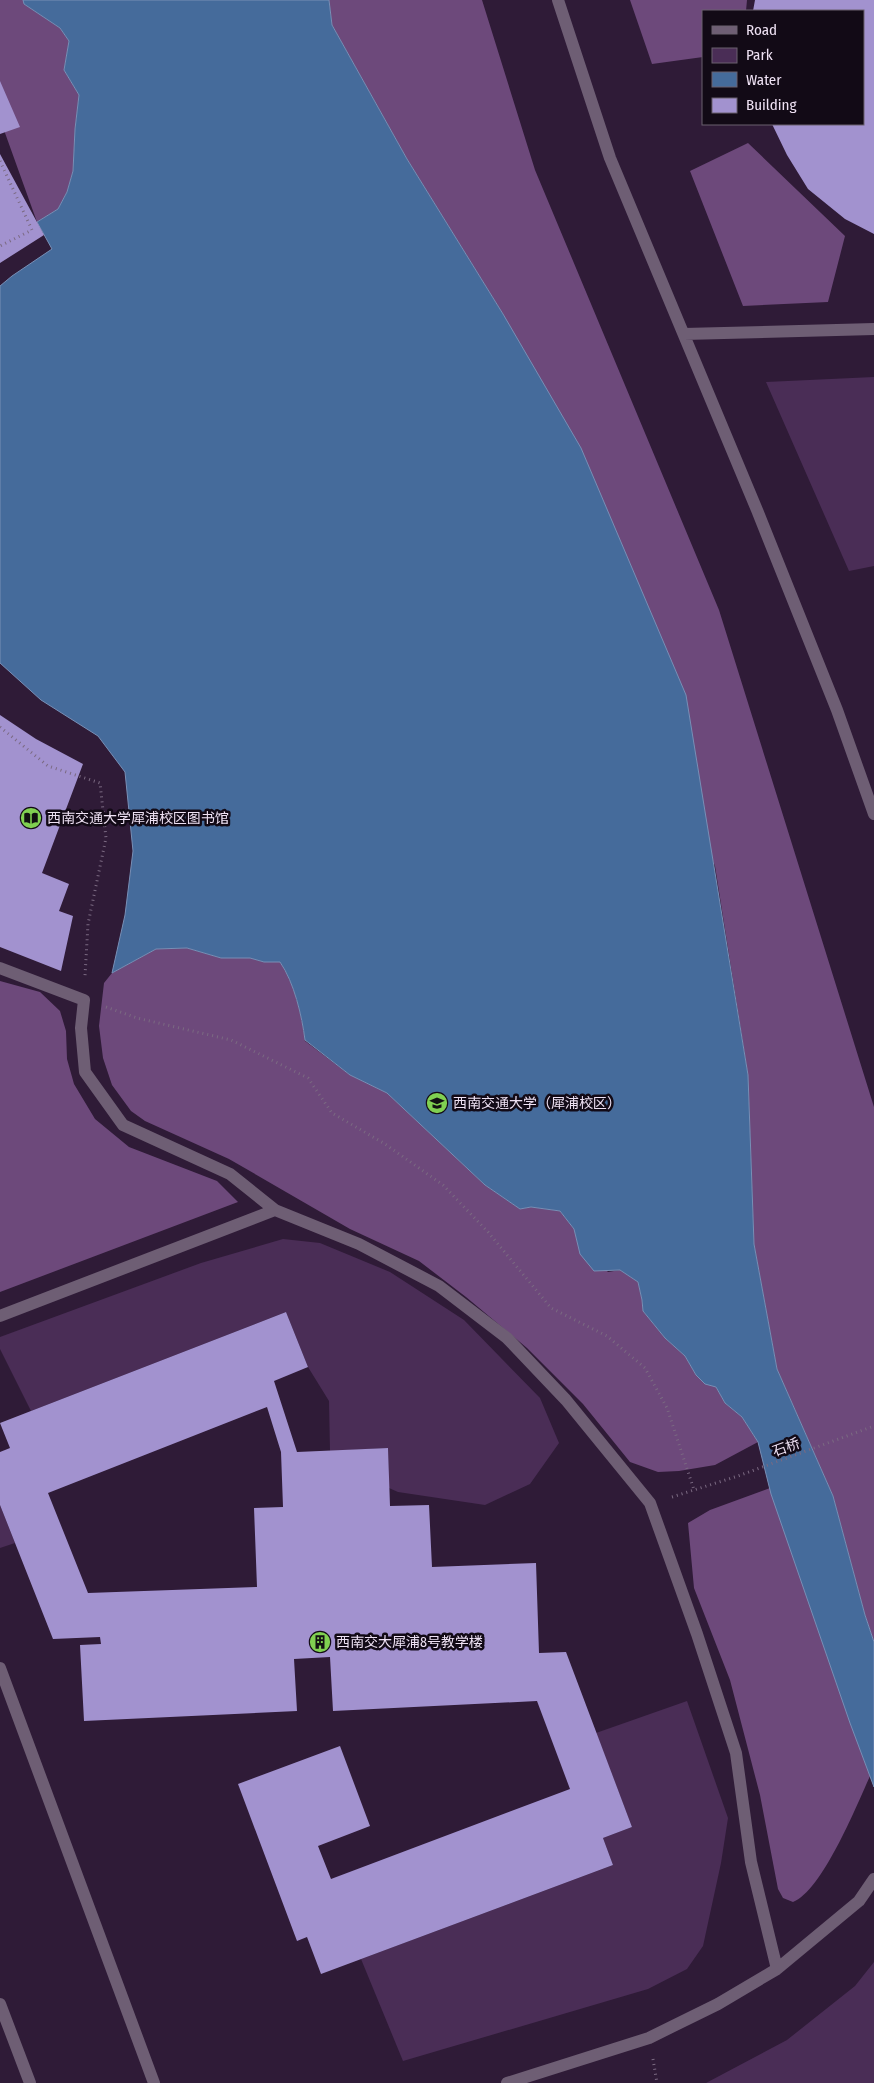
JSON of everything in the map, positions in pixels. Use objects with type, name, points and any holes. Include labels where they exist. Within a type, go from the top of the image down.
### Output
[{"type":"street","points":[[558,0],[610,158],[684,334],[837,710],[874,814]]},
{"type":"street","points":[[684,334],[874,329]]},
{"type":"street","points":[[0,968],[84,1000],[81,1028],[86,1072],[123,1125],[230,1174],[275,1210],[359,1244],[439,1286],[507,1338],[566,1400],[650,1503],[697,1634],[736,1753],[750,1862],[777,1969]]},
{"type":"street","points":[[0,1316],[275,1210]]},
{"type":"street","points":[[0,1668],[154,2083]]},
{"type":"street","points":[[507,2083],[650,2038],[718,2004],[777,1969],[859,1901],[874,1879]]},
{"type":"street","points":[[0,2004],[30,2083]]},
{"type":"path","points":[[0,161],[32,230],[0,246]]},
{"type":"path","points":[[0,727],[48,766],[100,783],[106,838],[88,924],[84,1000],[137,1018],[230,1040],[308,1078],[332,1112],[385,1144],[443,1185],[488,1232],[551,1308],[607,1336],[645,1368],[667,1408],[694,1490]]},
{"type":"path","name":"石桥","points":[[650,1503],[738,1476],[874,1426]]},
{"type":"green space","points":[[874,377],[874,566],[849,571],[766,382]]},
{"type":"green space","points":[[283,1239],[320,1243],[390,1272],[464,1320],[540,1398],[559,1443],[530,1484],[485,1505],[398,1492],[389,1488],[388,1448],[330,1451],[329,1401],[308,1367],[286,1312],[31,1411],[0,1349],[0,1337],[201,1263]]},
{"type":"green space","points":[[0,1505],[15,1543],[0,1548]]},
{"type":"green space","points":[[687,1701],[728,1818],[721,1863],[703,1946],[687,1969],[648,1989],[403,2061],[361,1959],[613,1865],[603,1838],[632,1827],[596,1733]]},
{"type":"green space","points":[[874,1962],[874,2083],[706,2083],[787,2040],[855,1986]]},
{"type":"shaded area","points":[[0,0],[23,0],[24,4],[60,28],[69,41],[64,70],[79,95],[73,171],[67,192],[58,209],[37,222],[0,119]]},
{"type":"shaded area","points":[[329,0],[482,0],[535,170],[719,610],[874,1107],[874,1642],[833,1496],[777,1369],[754,1244],[748,1075],[715,866],[503,314],[407,159],[332,25]]},
{"type":"shaded area","points":[[630,0],[747,0],[746,10],[702,10],[702,57],[652,64]]},
{"type":"shaded area","points":[[748,143],[845,236],[828,302],[743,306],[690,171]]},
{"type":"shaded area","points":[[187,948],[221,958],[250,958],[264,962],[280,962],[297,1000],[305,1041],[350,1075],[387,1093],[485,1185],[520,1209],[531,1207],[560,1211],[574,1229],[577,1240],[608,1272],[620,1270],[638,1282],[643,1311],[665,1338],[685,1356],[696,1375],[716,1387],[725,1403],[742,1417],[758,1442],[715,1465],[679,1471],[658,1472],[630,1462],[583,1404],[527,1348],[419,1261],[350,1229],[229,1159],[145,1121],[131,1111],[112,1085],[103,1058],[99,1026],[104,983],[112,973],[156,949]]},
{"type":"shaded area","points":[[0,981],[40,992],[60,1011],[66,1031],[67,1059],[74,1084],[95,1119],[129,1147],[217,1181],[238,1202],[0,1292]]},
{"type":"shaded area","points":[[770,1488],[870,1776],[848,1826],[827,1865],[804,1895],[793,1902],[783,1898],[778,1889],[760,1795],[730,1680],[694,1588],[688,1523],[710,1510]]},
{"type":"water","points":[[23,0],[329,0],[332,25],[407,159],[503,314],[581,448],[686,695],[748,1075],[754,1244],[777,1369],[833,1496],[874,1642],[874,1787],[771,1494],[758,1442],[742,1417],[725,1403],[716,1387],[705,1384],[696,1375],[685,1356],[665,1338],[643,1311],[638,1282],[620,1270],[594,1271],[580,1254],[574,1229],[560,1211],[531,1207],[520,1209],[485,1185],[387,1093],[350,1075],[305,1040],[297,1000],[280,962],[264,962],[250,958],[221,958],[187,948],[156,949],[112,973],[125,915],[133,851],[125,772],[98,736],[41,700],[0,663],[0,286],[52,249],[37,222],[58,209],[67,192],[73,171],[79,95],[64,70],[69,41],[60,28],[24,4]]},
{"type":"building","points":[[755,0],[874,0],[874,234],[845,219],[808,189],[787,155],[772,125],[864,125],[864,10],[753,10]]},
{"type":"building","points":[[0,81],[20,127],[0,134]]},
{"type":"building","points":[[0,154],[44,235],[0,263]]},
{"type":"building","name":"西南交通大学犀浦校区图书馆","points":[[0,715],[36,739],[83,764],[42,873],[69,884],[59,911],[73,916],[61,971],[0,947]]},
{"type":"building","name":"西南交大犀浦8号教学楼","points":[[286,1312],[308,1367],[274,1381],[297,1452],[388,1448],[390,1506],[429,1505],[432,1567],[536,1563],[539,1653],[566,1652],[632,1827],[603,1838],[613,1865],[321,1974],[307,1937],[297,1941],[238,1784],[340,1746],[370,1826],[318,1846],[331,1879],[570,1789],[537,1701],[333,1711],[330,1657],[294,1659],[297,1711],[84,1721],[80,1645],[101,1644],[100,1637],[53,1639],[0,1505],[0,1452],[10,1448],[0,1423]],"holes":[[[267,1407],[281,1452],[283,1507],[254,1508],[257,1587],[88,1593],[48,1493]]]},
{"type":"place","name":"西南交通大学犀浦校区图书馆","points":[[31,818]]},
{"type":"place","name":"西南交通大学（犀浦校区）","points":[[437,1103]]},
{"type":"place","name":"西南交大犀浦8号教学楼","points":[[320,1642]]}]
